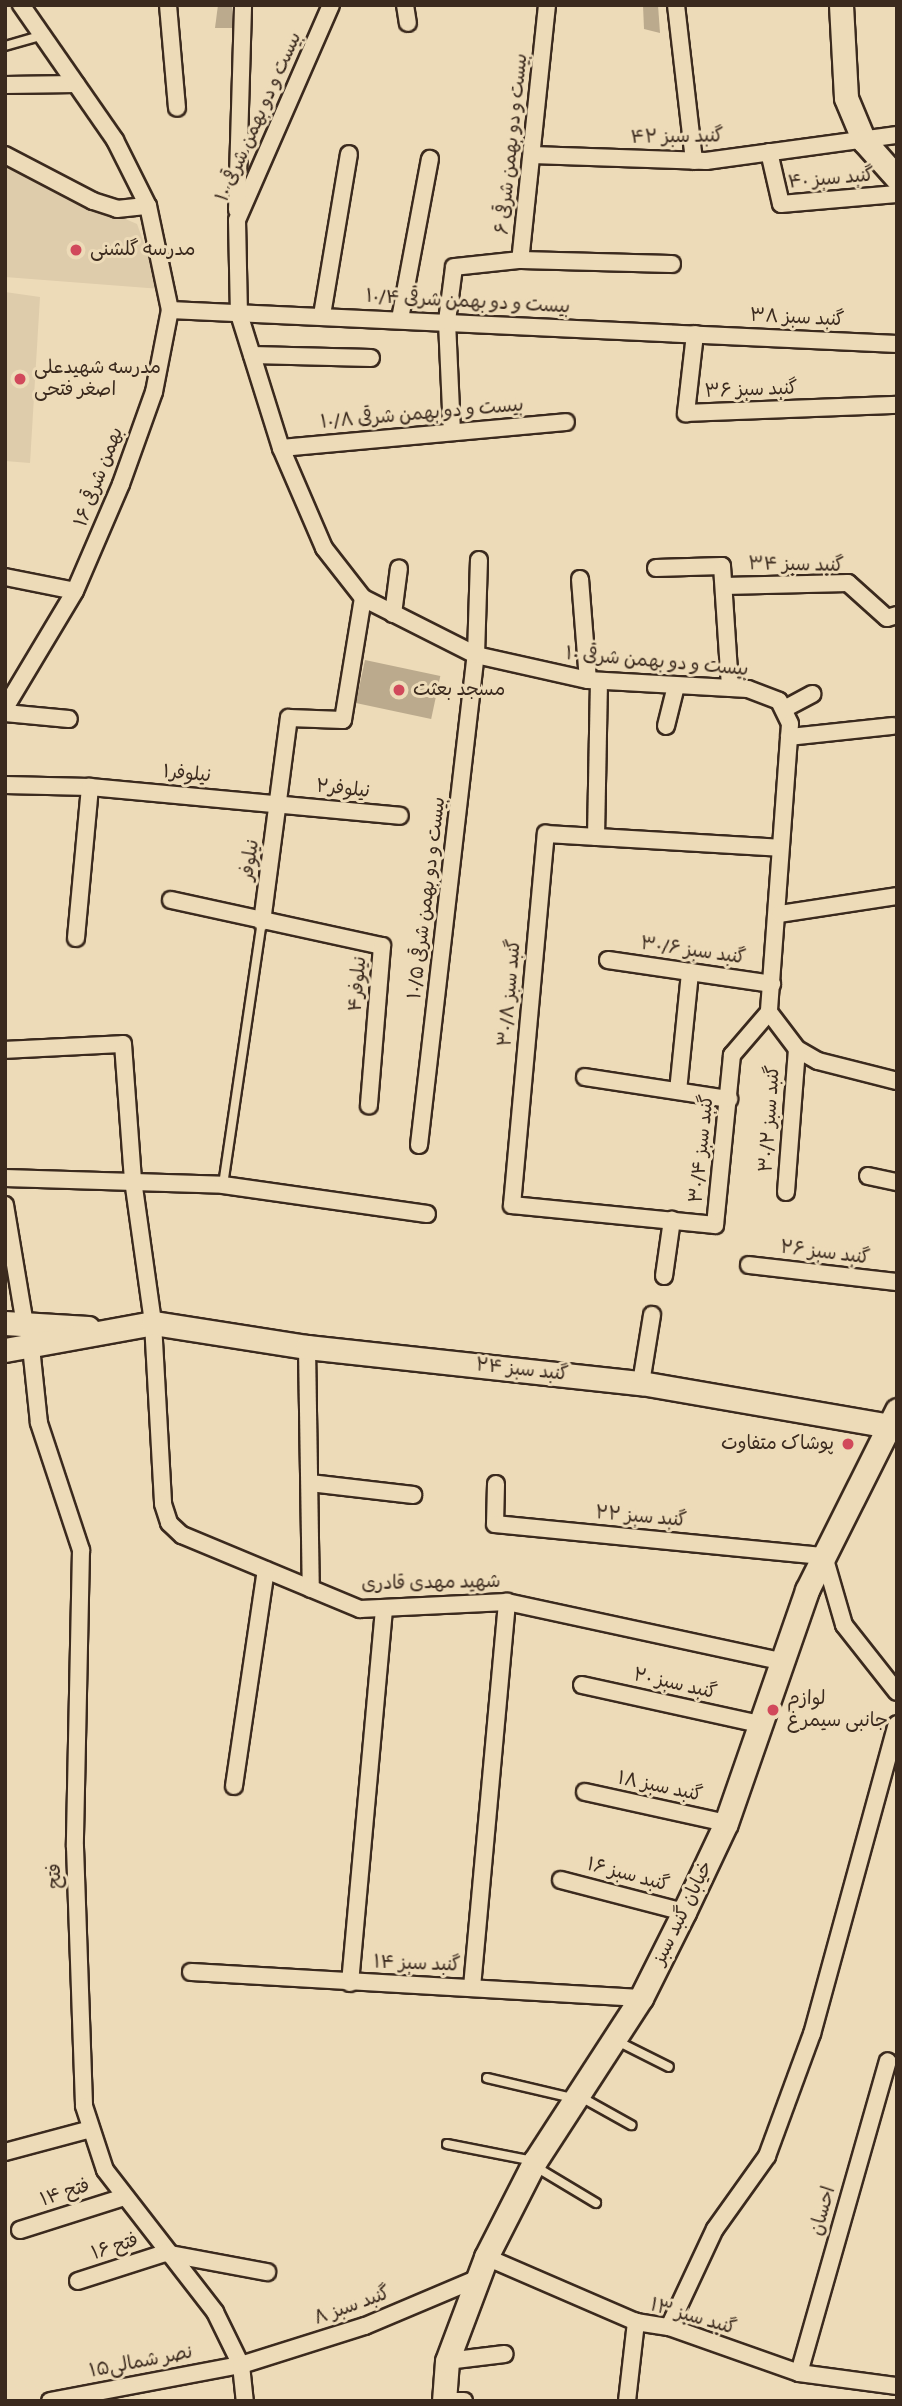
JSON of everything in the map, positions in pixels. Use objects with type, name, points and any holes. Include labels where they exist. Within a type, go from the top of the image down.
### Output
[{"type":"main road","points":[[841,5],[846,98],[864,141],[897,178]]},
{"type":"main road","points":[[15,1323],[101,1331]]},
{"type":"main road","name":"گنبد سبز ۲۴","points":[[101,1331],[153,1323],[307,1347],[641,1383],[894,1416]]},
{"type":"main road","points":[[5,1350],[31,1347],[101,1331]]},
{"type":"main road","name":"خیابان گنبد سبز","points":[[444,2401],[447,2361],[486,2257],[534,2163],[641,1998],[684,1912],[726,1823],[781,1661],[824,1556],[894,1416]]},
{"type":"street","points":[[21,5],[39,36],[115,140],[148,206],[170,310],[239,314]]},
{"type":"street","points":[[168,5],[177,108]]},
{"type":"street","points":[[237,220],[243,5]]},
{"type":"street","name":"بیست و دو بهمن شرقی ۱۰","points":[[331,5],[237,220],[239,314],[281,448],[324,548],[363,598],[476,655],[594,681],[730,688],[767,694],[786,708]]},
{"type":"street","points":[[405,5],[408,23]]},
{"type":"street","name":"بیست و دو بهمن شرقی ۶","points":[[547,5],[520,260],[672,264]]},
{"type":"street","points":[[676,5],[694,161]]},
{"type":"street","points":[[5,85],[76,84]]},
{"type":"street","name":"گنبد سبز ۴۲","points":[[533,155],[694,161],[897,135]]},
{"type":"street","name":"گنبد سبز ۴۰","points":[[769,152],[781,204],[897,194]]},
{"type":"street","points":[[5,155],[93,201],[117,209],[148,206]]},
{"type":"street","points":[[322,315],[349,155]]},
{"type":"street","points":[[400,319],[429,159]]},
{"type":"street","points":[[452,432],[447,321],[454,267],[520,260]]},
{"type":"street","name":"بهمن شرقی ۱۶","points":[[5,710],[75,591],[154,392],[170,310]]},
{"type":"street","name":"بیست و دو بهمن شرقی ۱۰/۴","points":[[239,314],[322,315],[695,334]]},
{"type":"street","name":"گنبد سبز ۳۸","points":[[695,334],[897,344]]},
{"type":"street","name":"گنبد سبز ۳۶","points":[[695,334],[686,413],[897,405]]},
{"type":"street","points":[[252,355],[371,358]]},
{"type":"street","name":"بیست و دو بهمن شرقی ۱۰/۸","points":[[281,448],[566,422]]},
{"type":"street","name":"بیست و دو بهمن شرقی ۱۰/۵","points":[[419,1145],[476,655],[479,560]]},
{"type":"street","points":[[656,568],[722,566],[730,688]]},
{"type":"street","points":[[393,614],[399,568]]},
{"type":"street","points":[[5,577],[75,591]]},
{"type":"street","points":[[580,579],[594,681],[596,837],[780,848]]},
{"type":"street","name":"گنبد سبز ۳۴","points":[[724,586],[848,583],[887,618],[897,615]]},
{"type":"street","name":"نیلوفر","points":[[262,922],[280,803],[289,718],[343,720],[363,598]]},
{"type":"street","points":[[666,726],[676,686]]},
{"type":"street","points":[[812,694],[786,708],[789,737],[780,848],[780,914],[769,1013],[797,1049],[818,1061],[897,1081]]},
{"type":"street","points":[[5,710],[69,719]]},
{"type":"street","points":[[789,737],[892,726]]},
{"type":"street","name":"نیلوفر۱","points":[[5,785],[90,787],[280,803]]},
{"type":"street","points":[[76,937],[90,787]]},
{"type":"street","name":"نیلوفر۲","points":[[280,803],[400,816]]},
{"type":"street","name":"گنبد سبز ۳۰/۸","points":[[512,1205],[546,834],[596,837]]},
{"type":"street","points":[[780,914],[897,896]]},
{"type":"street","points":[[171,900],[262,922]]},
{"type":"street","name":"نیلوفر۴","points":[[262,922],[382,946],[369,1105]]},
{"type":"street","name":"گنبد سبز ۳۰/۶","points":[[608,960],[772,984]]},
{"type":"street","points":[[678,1091],[690,972]]},
{"type":"street","name":"گنبد سبز ۳۰/۴","points":[[512,1205],[715,1224],[732,1055],[769,1013]]},
{"type":"street","points":[[5,1050],[123,1044],[133,1180],[153,1323]]},
{"type":"street","name":"گنبد سبز ۳۰/۲","points":[[786,1192],[797,1049]]},
{"type":"street","points":[[585,1077],[729,1099]]},
{"type":"street","points":[[868,1176],[897,1182]]},
{"type":"street","points":[[5,1178],[133,1180],[223,1185],[427,1214]]},
{"type":"street","points":[[5,1205],[15,1323]]},
{"type":"street","points":[[664,1276],[672,1220]]},
{"type":"street","name":"گنبد سبز ۲۶","points":[[749,1265],[897,1282]]},
{"type":"street","points":[[641,1383],[652,1315]]},
{"type":"street","name":"شهید مهدی قادری","points":[[153,1323],[163,1504],[169,1523],[182,1535],[360,1609],[507,1602],[781,1661]]},
{"type":"street","name":"فتح","points":[[31,1347],[39,1423],[81,1550],[77,2014],[83,2106],[105,2170],[164,2253],[215,2312],[241,2365],[245,2401]]},
{"type":"street","points":[[307,1347],[312,1589]]},
{"type":"street","points":[[310,1483],[413,1495]]},
{"type":"street","name":"گنبد سبز ۲۲","points":[[496,1484],[495,1524],[824,1556]]},
{"type":"street","points":[[824,1556],[844,1625],[897,1692]]},
{"type":"street","points":[[234,1786],[266,1570]]},
{"type":"street","points":[[472,1987],[507,1602]]},
{"type":"street","points":[[350,1983],[384,1609]]},
{"type":"street","name":"گنبد سبز ۲۰","points":[[582,1685],[759,1724]]},
{"type":"street","points":[[669,2328],[715,2229],[767,2156],[812,2034],[897,1724]]},
{"type":"street","name":"گنبد سبز ۱۸","points":[[585,1793],[726,1823]]},
{"type":"street","name":"گنبد سبز ۱۶","points":[[561,1880],[684,1912]]},
{"type":"street","name":"گنبد سبز ۱۴","points":[[191,1972],[641,1998]]},
{"type":"street","name":"احسان","points":[[799,2373],[888,2061]]},
{"type":"street","points":[[5,2152],[91,2129]]},
{"type":"street","name":"فتح ۱۴","points":[[20,2230],[124,2197]]},
{"type":"street","points":[[164,2253],[267,2272]]},
{"type":"street","name":"فتح ۱۶","points":[[78,2281],[164,2253]]},
{"type":"street","name":"گنبد سبز ۱۳","points":[[486,2257],[636,2322],[669,2328],[799,2373],[897,2386]]},
{"type":"street","name":"گنبد سبز ۸","points":[[241,2365],[365,2326],[476,2279]]},
{"type":"street","points":[[627,2401],[636,2322]]},
{"type":"street","points":[[447,2361],[505,2354]]},
{"type":"street","name":"نصر شمالی۱۵","points":[[50,2401],[241,2365]]},
{"type":"street","points":[[444,2401],[464,2401]]},
{"type":"lane","points":[[5,46],[39,36]]},
{"type":"lane","name":"نیلوفر","points":[[223,1185],[262,922]]},
{"type":"lane","points":[[615,2040],[669,2067]]},
{"type":"lane","points":[[486,2078],[578,2098],[631,2125]]},
{"type":"lane","points":[[447,2144],[534,2163],[596,2203]]},
{"type":"shaded area","name":"مدرسه گلشنی","points":[[5,167],[137,224],[161,289],[5,277]]},
{"type":"shaded area","name":"مدرسه شهیدعلی اصغر فتحی","points":[[5,292],[40,297],[30,463],[5,461]]},
{"type":"building","points":[[218,5],[232,5],[232,28],[215,28]]},
{"type":"building","points":[[643,5],[658,5],[660,33],[644,29]]},
{"type":"building","name":"مسجد بعثت","points":[[365,660],[440,676],[431,719],[356,703]]},
{"type":"place","name":"مدرسه گلشنی","points":[[76,250]]},
{"type":"place","name":"مدرسه شهیدعلی اصغر فتحی","points":[[20,379]]},
{"type":"place","name":"مسجد بعثت","points":[[399,690]]},
{"type":"place","name":"پوشاک متفاوت","points":[[848,1444]]},
{"type":"place","name":"لوازم جانبی سیمرغ","points":[[773,1710]]}]
